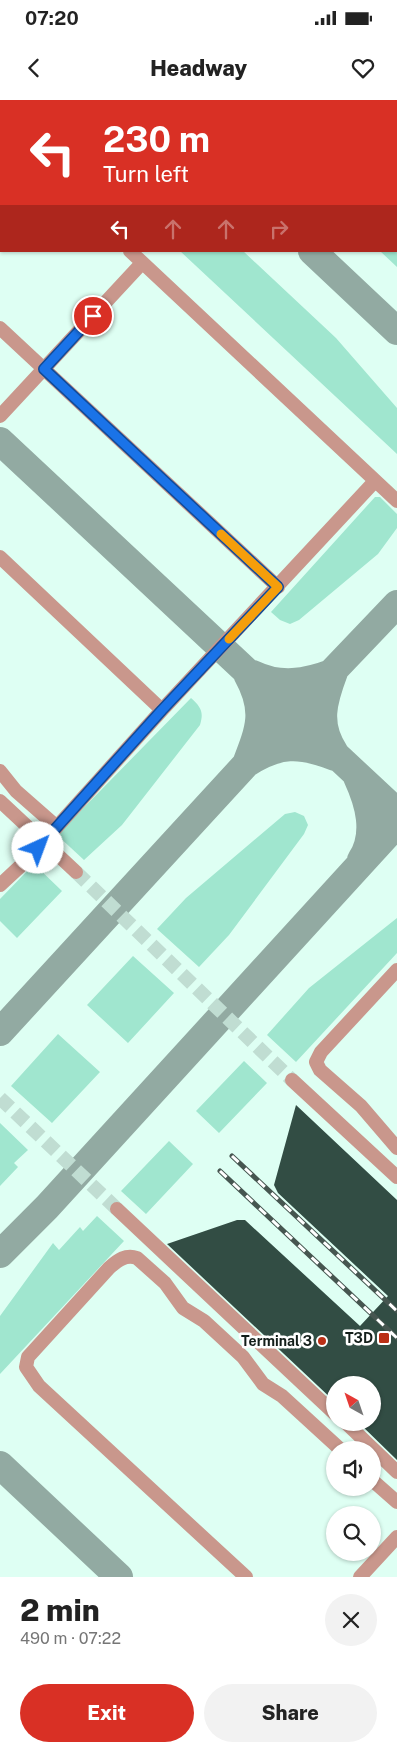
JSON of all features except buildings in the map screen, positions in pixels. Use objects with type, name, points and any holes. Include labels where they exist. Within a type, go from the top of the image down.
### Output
[{"type":"lane","points":[[131,252],[397,502]]},
{"type":"lane","points":[[0,416],[142,263]]},
{"type":"lane","points":[[0,328],[278,587]]},
{"type":"lane","points":[[0,885],[58,827],[162,710],[375,481]]},
{"type":"lane","points":[[0,557],[162,710]]},
{"type":"lane","points":[[0,771],[16,791],[58,827]]},
{"type":"lane","points":[[0,801],[76,872]]},
{"type":"lane","points":[[397,970],[321,1052],[316,1062],[320,1070],[378,1123],[397,1148]]},
{"type":"lane","points":[[292,1080],[397,1177]]},
{"type":"lane","points":[[117,1209],[326,1406]]},
{"type":"lane","points":[[246,1577],[39,1386],[26,1368],[28,1357],[109,1268],[126,1256],[132,1256],[138,1258],[164,1283],[183,1308],[204,1321],[243,1357],[263,1384],[282,1396],[331,1441]]},
{"type":"lane","points":[[354,1431],[397,1472]]},
{"type":"lane","points":[[381,1488],[397,1502]]},
{"type":"lane","points":[[360,1577],[397,1537]]},
{"type":"green space","points":[[181,252],[244,252],[336,338],[397,408],[397,454]]},
{"type":"green space","points":[[381,252],[397,252],[397,267]]},
{"type":"green space","points":[[375,497],[380,497],[397,514],[397,528],[378,554],[299,620],[290,624],[280,620],[271,612]]},
{"type":"green space","points":[[191,698],[201,710],[200,725],[122,825],[84,860],[57,835]]},
{"type":"green space","points":[[295,812],[304,816],[308,825],[304,834],[229,935],[199,967],[157,929],[186,898],[285,814]]},
{"type":"green space","points":[[34,864],[62,891],[17,938],[0,921],[0,899]]},
{"type":"green space","points":[[397,918],[397,953],[296,1062],[267,1035],[309,988]]},
{"type":"green space","points":[[133,956],[174,993],[128,1043],[87,1005]]},
{"type":"green space","points":[[58,1034],[100,1072],[52,1123],[11,1086]]},
{"type":"green space","points":[[244,1061],[267,1083],[219,1133],[196,1111]]},
{"type":"green space","points":[[0,1123],[28,1150],[14,1163],[18,1167],[0,1186]]},
{"type":"green space","points":[[169,1141],[193,1164],[146,1214],[121,1191]]},
{"type":"green space","points":[[97,1216],[124,1241],[0,1374],[0,1316],[53,1243],[59,1250],[80,1227],[83,1231]]},
{"type":"taxiway","points":[[313,252],[397,331]]},
{"type":"taxiway","points":[[0,441],[397,812]]},
{"type":"taxiway","points":[[0,1032],[292,714],[397,604]]},
{"type":"taxiway","points":[[253,674],[273,681],[293,682],[313,679],[334,672],[324,703],[323,723],[325,733],[335,753]]},
{"type":"taxiway","points":[[247,674],[257,698],[259,719],[255,740],[246,764],[268,752],[289,747],[311,749],[335,757]]},
{"type":"taxiway","points":[[357,777],[365,797],[370,818],[369,840],[361,860]]},
{"type":"taxiway","points":[[0,1254],[47,1207],[397,824]]},
{"type":"taxiway","points":[[0,1465],[119,1577]]},
{"type":"tunnel","points":[[76,872],[292,1080]]},
{"type":"tunnel","points":[[0,1098],[117,1209]]},
{"type":"railway","points":[[232,1156],[397,1311]]},
{"type":"railway","points":[[220,1171],[397,1338]]},
{"type":"slow traffic","points":[[221,534],[278,587],[229,639]]},
{"type":"place","name":"T3D","points":[[384,1338]]},
{"type":"place","name":"Terminal 3","points":[[322,1341]]},
{"type":"route","points":[[38,848],[162,710],[278,587],[44,369],[93,316]]}]
